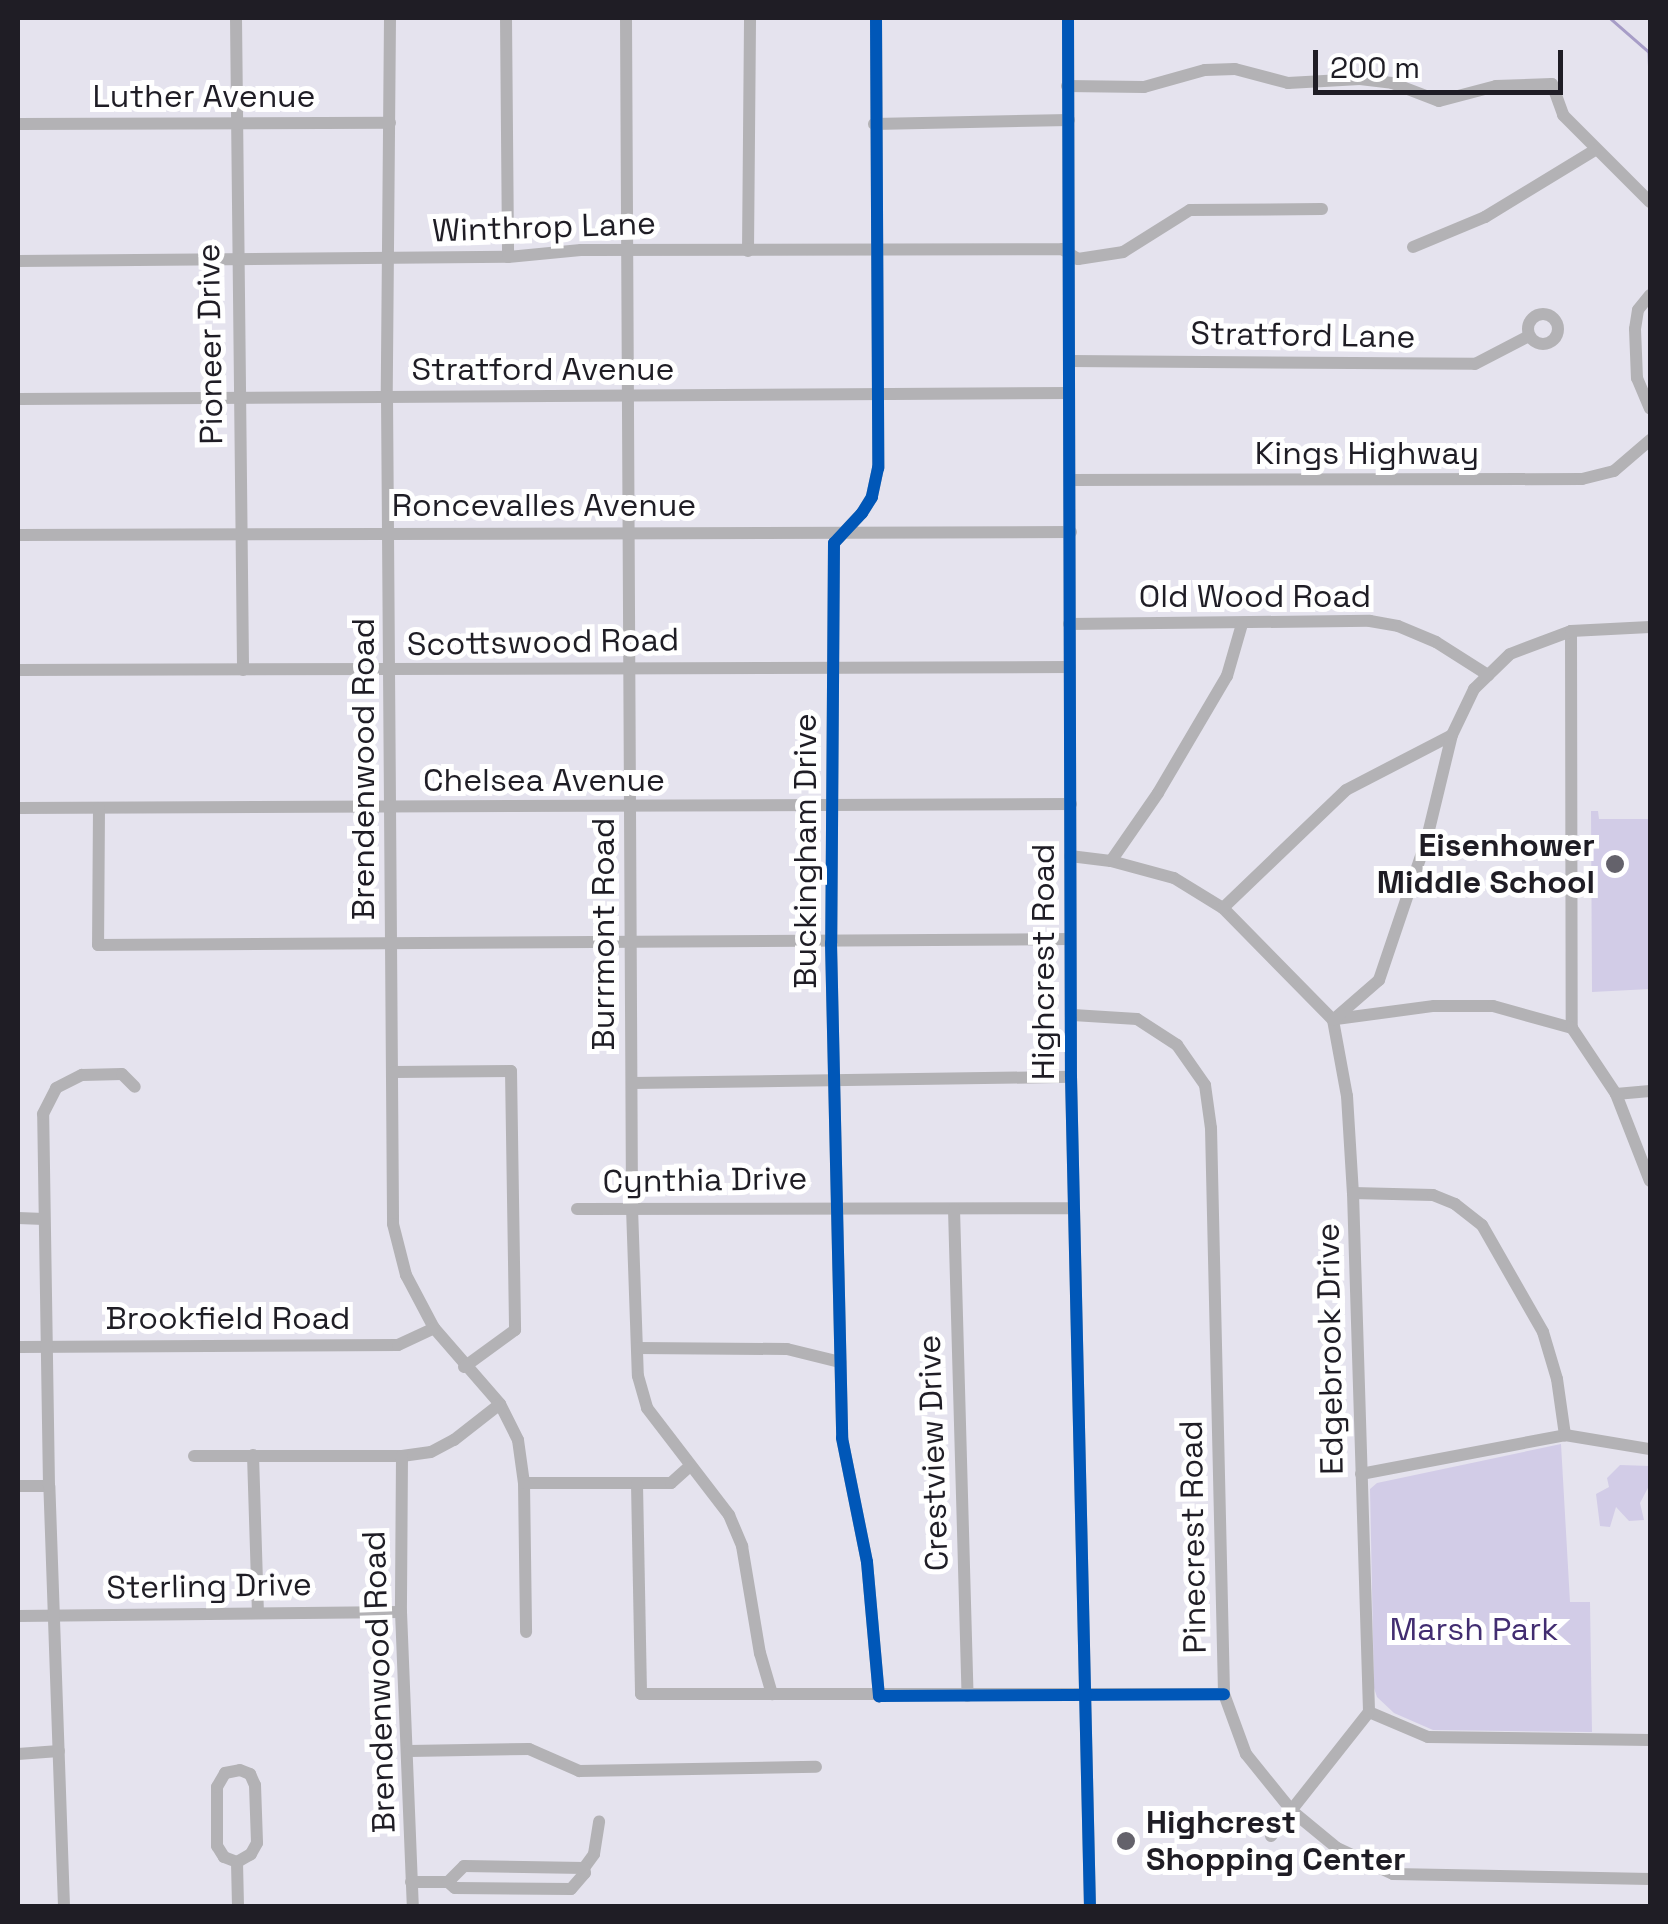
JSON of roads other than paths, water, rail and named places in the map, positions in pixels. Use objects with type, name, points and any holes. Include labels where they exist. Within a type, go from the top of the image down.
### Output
[{"type":"street","name":"Pioneer Drive","points":[[236,18],[243,670]]},
{"type":"street","name":"Brendenwood Road","points":[[390,18],[387,396],[393,1224],[406,1275],[434,1328],[500,1404],[518,1440],[524,1483],[526,1632]]},
{"type":"street","points":[[506,18],[508,257]]},
{"type":"street","name":"Burrmont Road","points":[[626,18],[632,1208],[638,1376],[648,1408],[729,1516],[742,1546],[760,1652],[772,1694]]},
{"type":"street","points":[[748,251],[750,18]]},
{"type":"street","points":[[839,532],[862,513],[875,484],[876,18]]},
{"type":"street","name":"Highcrest Road","points":[[1068,18],[1071,1077],[1090,1906]]},
{"type":"street","points":[[1067,86],[1144,87],[1205,70],[1235,70],[1288,82],[1360,79],[1392,83],[1439,101],[1496,86],[1552,84],[1564,115],[1594,150],[1650,202]]},
{"type":"street","points":[[874,124],[1069,120]]},
{"type":"street","name":"Luther Avenue","points":[[18,124],[390,123]]},
{"type":"street","points":[[1413,247],[1484,217],[1594,150]]},
{"type":"street","name":"Winthrop Lane","points":[[18,261],[508,257],[628,250],[1062,249],[1078,258],[1123,252],[1190,210],[1322,209]]},
{"type":"street","points":[[1650,295],[1638,310],[1635,329],[1637,378],[1650,408]]},
{"type":"street","name":"Stratford Lane","points":[[1070,360],[1475,364],[1529,336]]},
{"type":"street","name":"Stratford Avenue","points":[[18,399],[1069,393]]},
{"type":"street","name":"Kings Highway","points":[[1070,480],[1582,479],[1614,471],[1650,440]]},
{"type":"street","name":"Buckingham Drive","points":[[839,532],[834,542],[831,944],[842,1438],[867,1562],[878,1696]]},
{"type":"street","name":"Roncevalles Avenue","points":[[18,535],[1071,532]]},
{"type":"street","name":"Old Wood Road","points":[[1070,624],[1370,621],[1398,626],[1436,642],[1488,675]]},
{"type":"street","points":[[1111,860],[1158,793],[1226,676],[1242,624]]},
{"type":"street","points":[[1333,1020],[1380,980],[1426,838],[1452,735],[1474,689],[1510,654],[1571,630],[1650,627]]},
{"type":"street","points":[[1571,630],[1572,1028],[1616,1094],[1650,1181]]},
{"type":"street","name":"Scottswood Road","points":[[18,670],[1070,668]]},
{"type":"street","points":[[1222,908],[1346,790],[1452,735]]},
{"type":"street","name":"Chelsea Avenue","points":[[18,808],[1070,804]]},
{"type":"street","points":[[99,808],[98,945],[831,944],[1070,939]]},
{"type":"street","points":[[1070,856],[1111,860],[1174,878],[1222,908],[1333,1020]]},
{"type":"street","points":[[1333,1020],[1434,1006],[1493,1006],[1572,1028]]},
{"type":"street","name":"Pinecrest Road","points":[[1073,1015],[1137,1018],[1177,1045],[1206,1086],[1211,1128],[1224,1694],[1246,1754],[1292,1811],[1337,1848],[1393,1874],[1650,1880]]},
{"type":"street","name":"Edgebrook Drive","points":[[1333,1020],[1347,1096],[1353,1194],[1368,1712]]},
{"type":"street","points":[[394,1072],[512,1071],[515,1330],[464,1367]]},
{"type":"street","points":[[64,1906],[49,1486],[43,1115],[56,1088],[82,1075],[122,1074],[135,1087]]},
{"type":"street","points":[[632,1083],[1071,1077]]},
{"type":"street","points":[[1616,1094],[1650,1092]]},
{"type":"street","points":[[1353,1194],[1433,1195],[1455,1204],[1482,1225],[1544,1332],[1557,1379],[1564,1435]]},
{"type":"street","name":"Cynthia Drive","points":[[577,1208],[1074,1208]]},
{"type":"street","name":"Crestview Drive","points":[[954,1209],[968,1696]]},
{"type":"street","points":[[18,1218],[44,1219]]},
{"type":"street","name":"Brookfield Road","points":[[18,1346],[398,1345],[434,1328]]},
{"type":"street","points":[[638,1348],[787,1349],[840,1362]]},
{"type":"street","points":[[194,1456],[402,1456],[431,1452],[454,1440],[500,1404]]},
{"type":"street","points":[[1360,1474],[1564,1435],[1650,1448]]},
{"type":"street","points":[[253,1455],[258,1613]]},
{"type":"street","name":"Brendenwood Road","points":[[402,1456],[401,1612],[413,1906]]},
{"type":"street","points":[[524,1483],[672,1483],[689,1467]]},
{"type":"street","points":[[637,1484],[641,1694],[1224,1694]]},
{"type":"street","points":[[18,1486],[49,1486]]},
{"type":"street","name":"Sterling Drive","points":[[18,1616],[401,1612]]},
{"type":"street","points":[[1271,1836],[1368,1712],[1428,1736],[1650,1740]]},
{"type":"street","points":[[409,1752],[529,1748],[546,1752],[579,1771],[816,1767]]},
{"type":"street","points":[[18,1754],[59,1751]]},
{"type":"street","points":[[240,1770],[250,1774],[255,1785],[256,1843],[251,1854],[237,1862],[224,1857],[217,1846],[216,1787],[225,1773],[240,1770]]},
{"type":"street","points":[[412,1882],[448,1882],[455,1888],[571,1889],[594,1854],[599,1821]]},
{"type":"street","points":[[237,1862],[238,1906]]},
{"type":"street","points":[[448,1882],[464,1866],[584,1868]]},
{"type":"waterway","points":[[1610,18],[1649,52],[1650,84]]},
{"type":"place","name":"Eisenhower Middle School","points":[[1615,864]]},
{"type":"place","name":"Highcrest Shopping Center","points":[[1126,1841]]},
{"type":"park label","name":"Marsh Park","points":[[1474,1629]]}]
